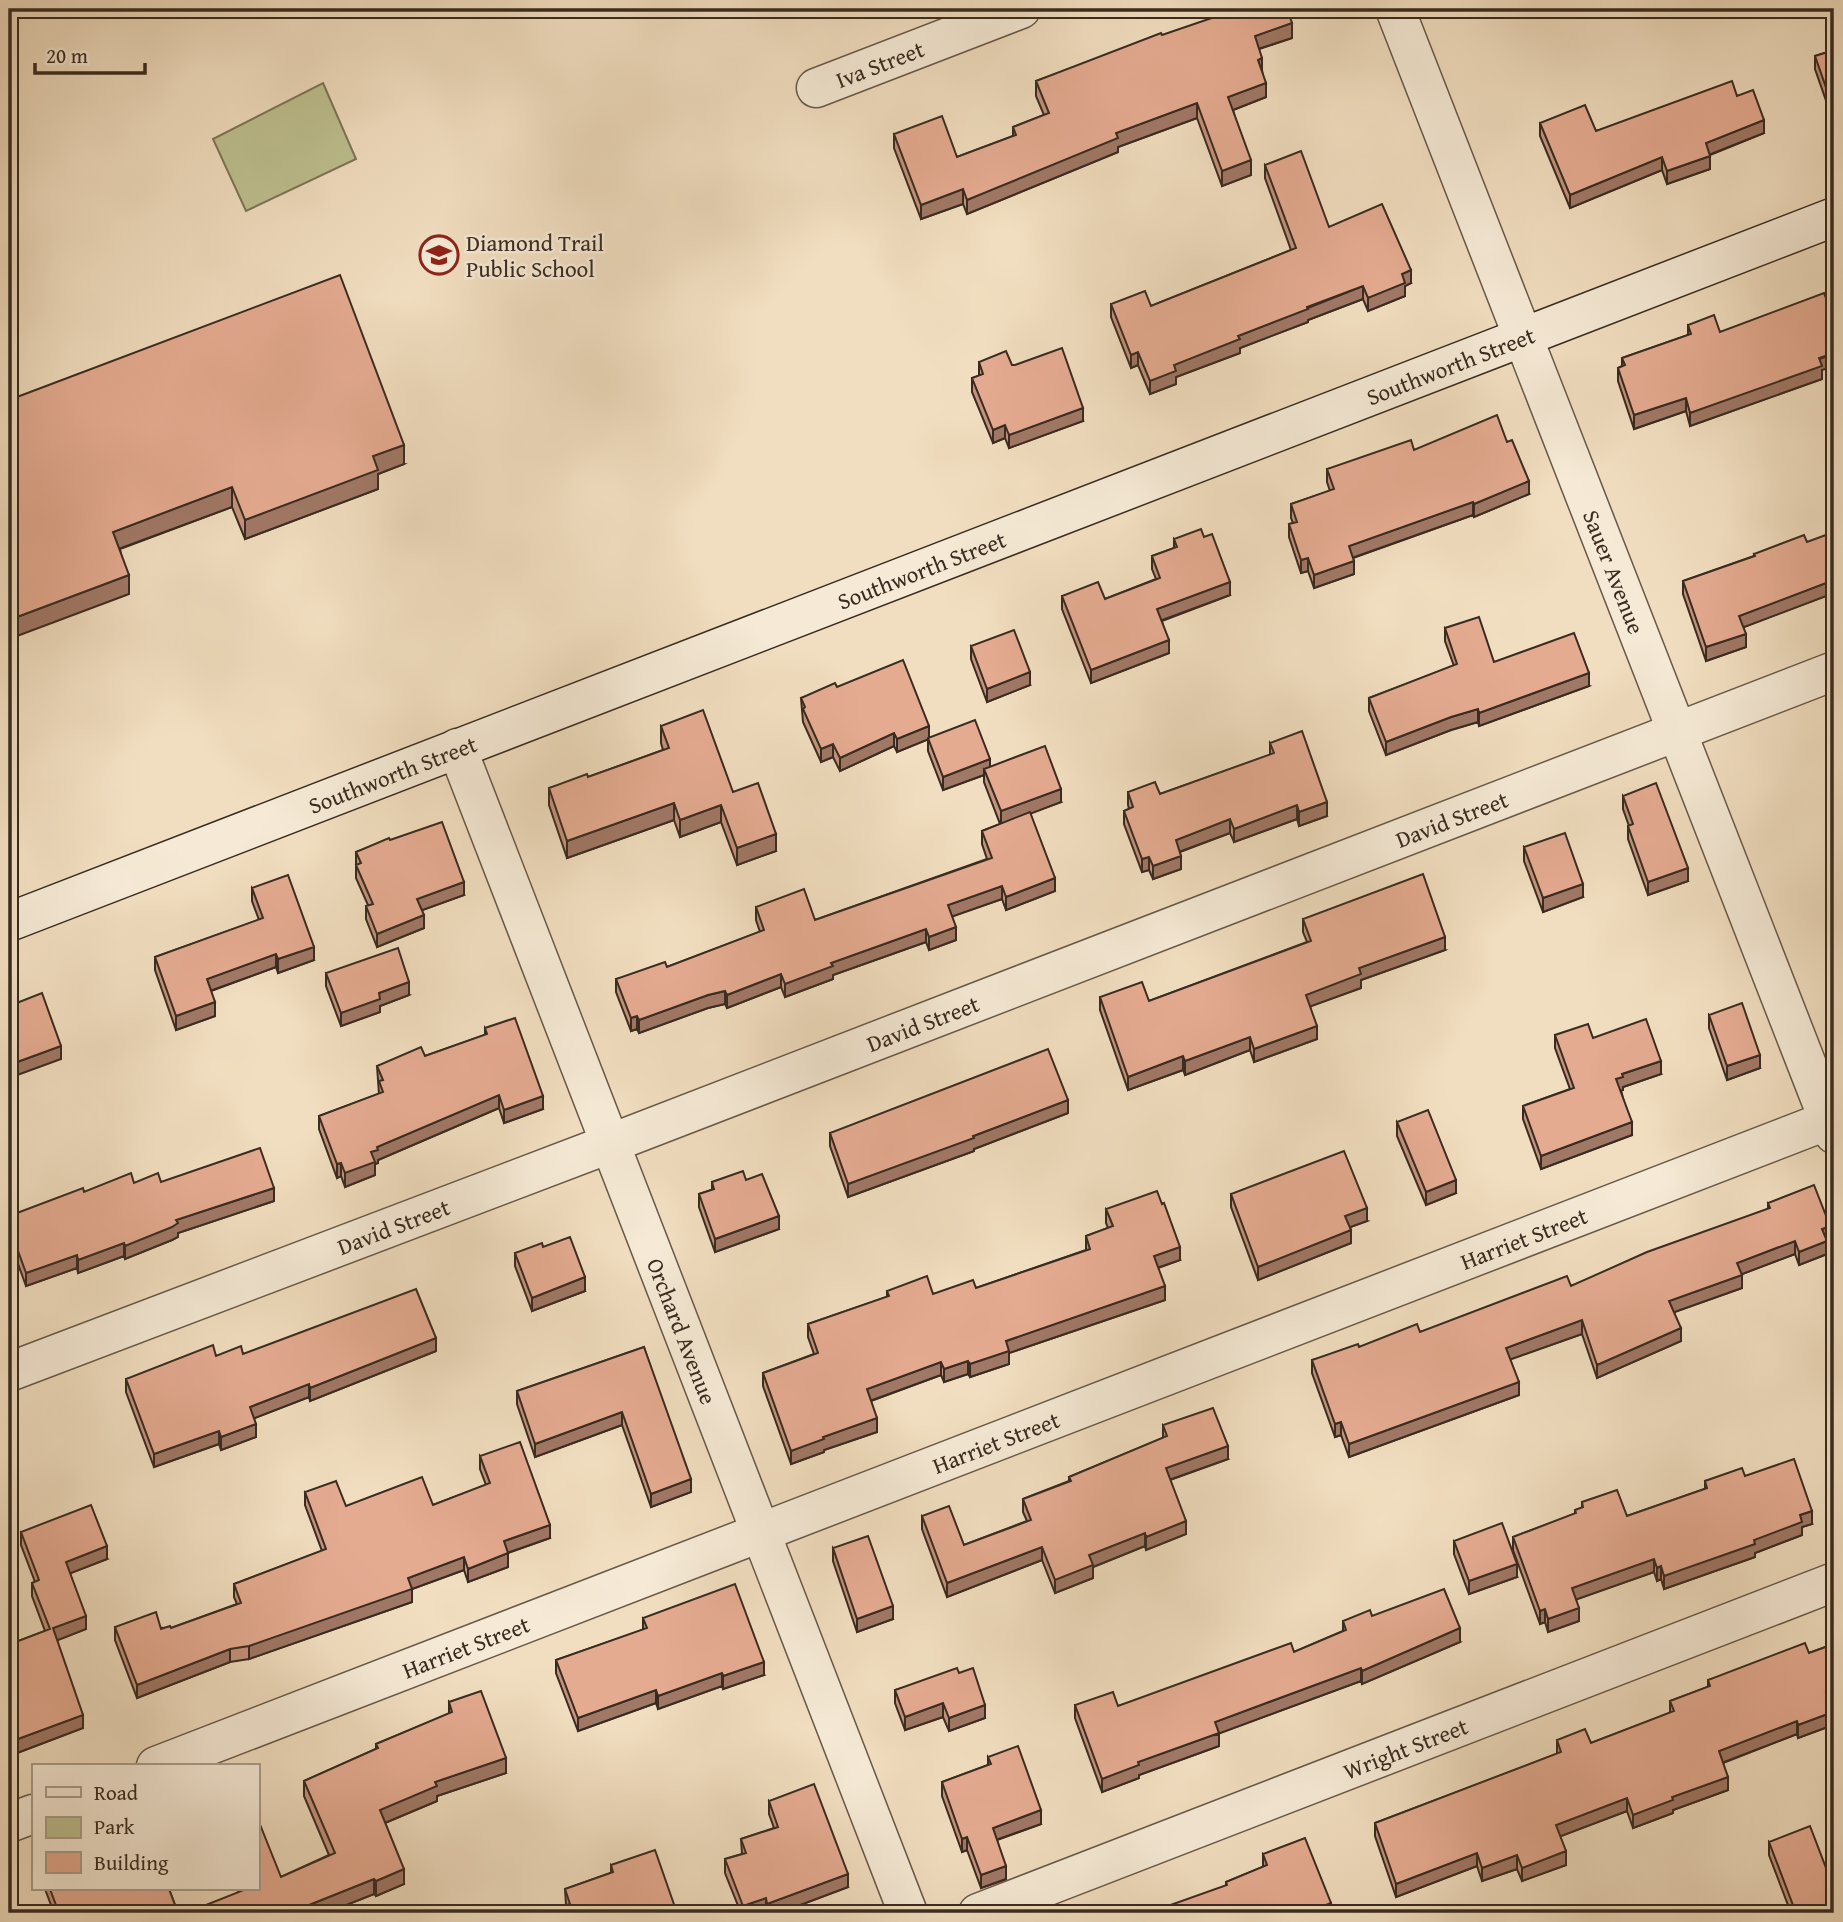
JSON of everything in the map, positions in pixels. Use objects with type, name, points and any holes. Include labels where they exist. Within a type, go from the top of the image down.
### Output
[{"type":"street","name":"Iva Street","points":[[816,88],[1021,9]]},
{"type":"street","name":"Sauer Avenue","points":[[1395,9],[1832,1124]]},
{"type":"street","name":"Southworth Street","points":[[9,922],[1834,217]]},
{"type":"street","name":"David Street","points":[[9,1372],[609,1144],[1834,671]]},
{"type":"street","name":"Orchard Avenue","points":[[457,748],[908,1913]]},
{"type":"street","name":"Harriet Street","points":[[161,1764],[1832,1124]]},
{"type":"street","name":"Wright Street","points":[[978,1913],[1834,1582]]},
{"type":"street","points":[[9,1823],[32,1814]]},
{"type":"green space","points":[[323,83],[356,159],[246,211],[213,139]]},
{"type":"building","points":[[1238,9],[1287,9],[1292,23],[1255,36],[1262,58],[1258,60],[1266,83],[1228,97],[1251,160],[1222,171],[1197,103],[1116,133],[1118,138],[967,200],[963,189],[921,205],[894,134],[942,116],[957,157],[1016,135],[1013,127],[1049,113],[1036,81],[1161,33],[1162,35]]},
{"type":"building","points":[[1834,50],[1834,98],[1830,99],[1815,56]]},
{"type":"building","points":[[1732,81],[1737,96],[1753,90],[1764,120],[1706,143],[1710,156],[1667,171],[1662,157],[1570,195],[1540,123],[1585,105],[1596,131]]},
{"type":"building","points":[[1301,151],[1329,227],[1382,204],[1411,270],[1402,274],[1405,283],[1368,298],[1363,286],[1307,307],[1308,309],[1238,336],[1240,339],[1174,365],[1176,371],[1150,381],[1138,352],[1131,355],[1111,304],[1145,291],[1151,306],[1296,248],[1265,165]]},
{"type":"building","points":[[340,275],[404,445],[373,456],[378,470],[245,520],[232,487],[113,532],[129,575],[9,620],[9,400]]},
{"type":"building","points":[[1824,293],[1834,320],[1834,353],[1819,358],[1822,366],[1690,413],[1686,398],[1634,415],[1618,368],[1625,365],[1622,358],[1691,334],[1688,325],[1714,315],[1720,332]]},
{"type":"building","points":[[1062,348],[1083,408],[1009,435],[1005,425],[993,430],[972,378],[983,374],[979,362],[1006,351],[1012,365],[1015,365]]},
{"type":"building","points":[[1497,415],[1507,442],[1512,440],[1529,481],[1474,504],[1473,502],[1349,546],[1354,561],[1314,575],[1308,558],[1301,560],[1289,524],[1297,522],[1291,504],[1334,489],[1327,469],[1411,440],[1414,450]]},
{"type":"building","points":[[1201,529],[1204,537],[1212,534],[1230,582],[1157,609],[1169,640],[1091,670],[1062,596],[1098,582],[1105,599],[1160,578],[1152,556],[1177,547],[1174,539]]},
{"type":"building","points":[[1834,532],[1834,580],[1739,616],[1746,634],[1706,647],[1683,581],[1755,556],[1754,554],[1804,535],[1807,542]]},
{"type":"building","points":[[1479,617],[1494,662],[1574,633],[1589,673],[1479,713],[1478,709],[1451,717],[1386,742],[1369,698],[1457,664],[1445,628]]},
{"type":"building","points":[[1014,630],[1030,672],[987,689],[971,646]]},
{"type":"building","points":[[903,660],[929,726],[897,739],[894,733],[840,758],[833,744],[821,749],[803,709],[805,707],[801,698],[835,683],[837,687]]},
{"type":"building","points":[[703,710],[733,792],[758,783],[776,834],[737,848],[721,805],[680,820],[674,803],[567,841],[549,788],[669,748],[661,726]]},
{"type":"building","points":[[975,720],[990,759],[943,777],[928,738]]},
{"type":"building","points":[[1302,731],[1327,802],[1299,812],[1297,805],[1234,829],[1230,819],[1176,840],[1181,856],[1153,866],[1149,857],[1142,859],[1124,811],[1133,807],[1128,792],[1155,782],[1160,794],[1274,753],[1270,743]]},
{"type":"building","points":[[1045,746],[1061,789],[1001,811],[984,769]]},
{"type":"building","points":[[1656,783],[1688,868],[1648,882],[1628,826],[1633,824],[1623,796]]},
{"type":"building","points":[[1030,812],[1055,878],[1006,897],[1002,886],[948,905],[956,927],[929,937],[926,929],[831,963],[833,966],[785,984],[781,974],[727,995],[725,991],[708,995],[639,1020],[637,1016],[631,1018],[616,979],[665,962],[667,967],[764,930],[756,907],[804,889],[815,920],[992,858],[982,831]]},
{"type":"building","points":[[442,822],[464,882],[417,899],[424,915],[377,934],[366,906],[373,904],[356,865],[361,863],[356,852],[389,838],[390,840]]},
{"type":"building","points":[[1565,833],[1583,884],[1543,898],[1524,847]]},
{"type":"building","points":[[1423,874],[1445,937],[1359,968],[1361,974],[1306,995],[1317,1026],[1254,1049],[1250,1037],[1185,1061],[1183,1056],[1128,1077],[1100,997],[1142,982],[1149,1001],[1311,941],[1303,919]]},
{"type":"building","points":[[288,875],[314,947],[278,959],[276,954],[207,979],[215,1002],[176,1016],[155,957],[263,918],[252,888]]},
{"type":"building","points":[[398,948],[409,982],[379,993],[380,999],[341,1013],[326,973]]},
{"type":"building","points":[[42,993],[61,1046],[9,1065],[9,1006]]},
{"type":"building","points":[[1742,1003],[1760,1055],[1727,1066],[1709,1015]]},
{"type":"building","points":[[515,1018],[543,1096],[504,1110],[499,1095],[377,1147],[378,1150],[371,1152],[375,1162],[345,1173],[341,1163],[337,1164],[319,1116],[383,1092],[379,1081],[383,1080],[377,1066],[421,1047],[425,1056],[487,1034],[485,1028]]},
{"type":"building","points":[[1646,1019],[1661,1061],[1622,1074],[1623,1077],[1616,1079],[1632,1122],[1541,1156],[1523,1106],[1574,1088],[1555,1035],[1588,1024],[1593,1038]]},
{"type":"building","points":[[1048,1049],[1068,1100],[848,1184],[830,1133]]},
{"type":"building","points":[[1428,1110],[1456,1180],[1426,1192],[1397,1122]]},
{"type":"building","points":[[260,1148],[274,1188],[176,1220],[178,1223],[172,1227],[125,1246],[124,1243],[78,1260],[77,1255],[26,1273],[9,1226],[9,1216],[83,1188],[84,1192],[131,1173],[134,1183],[158,1173],[161,1182]]},
{"type":"building","points":[[1344,1151],[1367,1208],[1345,1216],[1351,1230],[1258,1267],[1231,1194]]},
{"type":"building","points":[[743,1171],[746,1180],[762,1174],[779,1216],[715,1239],[699,1194],[714,1189],[712,1182]]},
{"type":"building","points":[[1814,1185],[1830,1226],[1822,1229],[1827,1241],[1799,1252],[1795,1241],[1737,1263],[1742,1275],[1669,1301],[1681,1328],[1597,1365],[1582,1320],[1506,1348],[1519,1382],[1349,1444],[1341,1422],[1335,1424],[1312,1360],[1358,1344],[1359,1347],[1417,1324],[1420,1332],[1567,1276],[1571,1286],[1647,1252],[1770,1208],[1768,1203]]},
{"type":"building","points":[[1157,1191],[1180,1247],[1154,1256],[1165,1286],[1006,1341],[1009,1351],[970,1364],[968,1361],[944,1369],[941,1362],[867,1389],[877,1418],[791,1451],[763,1373],[818,1353],[808,1324],[889,1296],[887,1291],[927,1276],[933,1294],[973,1280],[976,1288],[1090,1249],[1086,1236],[1113,1226],[1106,1209]]},
{"type":"building","points":[[570,1237],[585,1277],[532,1298],[515,1253]]},
{"type":"building","points":[[416,1289],[436,1338],[310,1388],[309,1384],[250,1407],[256,1424],[221,1437],[219,1431],[154,1454],[126,1379],[213,1345],[216,1356],[241,1346],[243,1354]]},
{"type":"building","points":[[644,1347],[691,1479],[651,1494],[622,1412],[535,1444],[517,1391]]},
{"type":"building","points":[[1213,1408],[1228,1446],[1166,1468],[1186,1521],[1146,1537],[1145,1533],[1089,1555],[1093,1565],[1055,1580],[1042,1547],[947,1583],[922,1516],[949,1506],[964,1545],[1031,1520],[1023,1499],[1071,1481],[1069,1477],[1167,1436],[1163,1425]]},
{"type":"building","points":[[520,1442],[550,1525],[504,1541],[508,1553],[468,1569],[464,1557],[408,1578],[412,1589],[249,1646],[230,1649],[137,1685],[115,1627],[156,1612],[161,1629],[171,1628],[241,1603],[234,1584],[326,1549],[305,1492],[336,1481],[346,1506],[422,1477],[433,1505],[490,1483],[480,1456]]},
{"type":"building","points":[[1794,1459],[1812,1511],[1800,1515],[1802,1522],[1754,1540],[1755,1544],[1664,1576],[1661,1566],[1657,1568],[1654,1559],[1572,1588],[1579,1608],[1548,1619],[1545,1609],[1540,1611],[1513,1537],[1576,1513],[1575,1510],[1583,1507],[1582,1502],[1617,1490],[1627,1516],[1707,1488],[1705,1481],[1742,1468],[1745,1476]]},
{"type":"building","points":[[91,1505],[107,1546],[66,1562],[86,1616],[53,1628],[83,1715],[15,1740],[17,1744],[9,1747],[9,1649],[14,1647],[13,1643],[50,1629],[32,1583],[39,1580],[21,1532]]},
{"type":"building","points":[[1502,1523],[1517,1564],[1469,1581],[1454,1541]]},
{"type":"building","points":[[868,1536],[893,1606],[857,1619],[833,1548]]},
{"type":"building","points":[[735,1584],[764,1662],[723,1676],[722,1673],[658,1696],[656,1690],[578,1718],[556,1660],[647,1628],[643,1618]]},
{"type":"building","points":[[1444,1589],[1460,1628],[1362,1671],[1361,1668],[1215,1722],[1219,1733],[1138,1762],[1139,1765],[1102,1779],[1075,1705],[1113,1692],[1118,1706],[1291,1643],[1294,1652],[1346,1630],[1343,1621],[1370,1610],[1372,1616]]},
{"type":"building","points":[[1805,1643],[1809,1653],[1834,1644],[1834,1690],[1826,1693],[1833,1712],[1798,1725],[1797,1721],[1719,1751],[1728,1777],[1672,1797],[1673,1800],[1633,1815],[1627,1798],[1556,1825],[1566,1851],[1522,1868],[1517,1855],[1482,1868],[1477,1853],[1396,1884],[1375,1823],[1561,1752],[1557,1740],[1585,1729],[1591,1743],[1674,1711],[1670,1701],[1710,1686],[1708,1680]]},
{"type":"building","points":[[957,1668],[959,1673],[973,1668],[985,1705],[949,1718],[943,1703],[905,1717],[895,1690]]},
{"type":"building","points":[[481,1691],[506,1758],[435,1782],[437,1786],[380,1810],[404,1869],[289,1913],[186,1913],[244,1890],[259,1890],[259,1822],[281,1877],[335,1853],[304,1781],[378,1748],[376,1744],[452,1712],[449,1702]]},
{"type":"building","points":[[1018,1746],[1041,1810],[993,1828],[1006,1866],[981,1875],[967,1837],[962,1839],[942,1782],[991,1764],[988,1757]]},
{"type":"building","points":[[814,1784],[848,1874],[767,1904],[766,1898],[743,1906],[725,1859],[746,1853],[741,1839],[778,1827],[769,1801]]},
{"type":"building","points":[[1810,1826],[1834,1889],[1834,1913],[1796,1913],[1769,1842]]},
{"type":"building","points":[[1305,1838],[1331,1903],[1306,1913],[1148,1913],[1227,1885],[1226,1882],[1267,1865],[1263,1854]]},
{"type":"building","points":[[655,1850],[677,1913],[542,1913],[570,1904],[565,1889],[613,1872],[611,1865]]},
{"type":"building","points":[[50,1890],[169,1890],[178,1913],[59,1913]]},
{"type":"place","name":"Diamond Trail Public School","points":[[439,255]]}]
